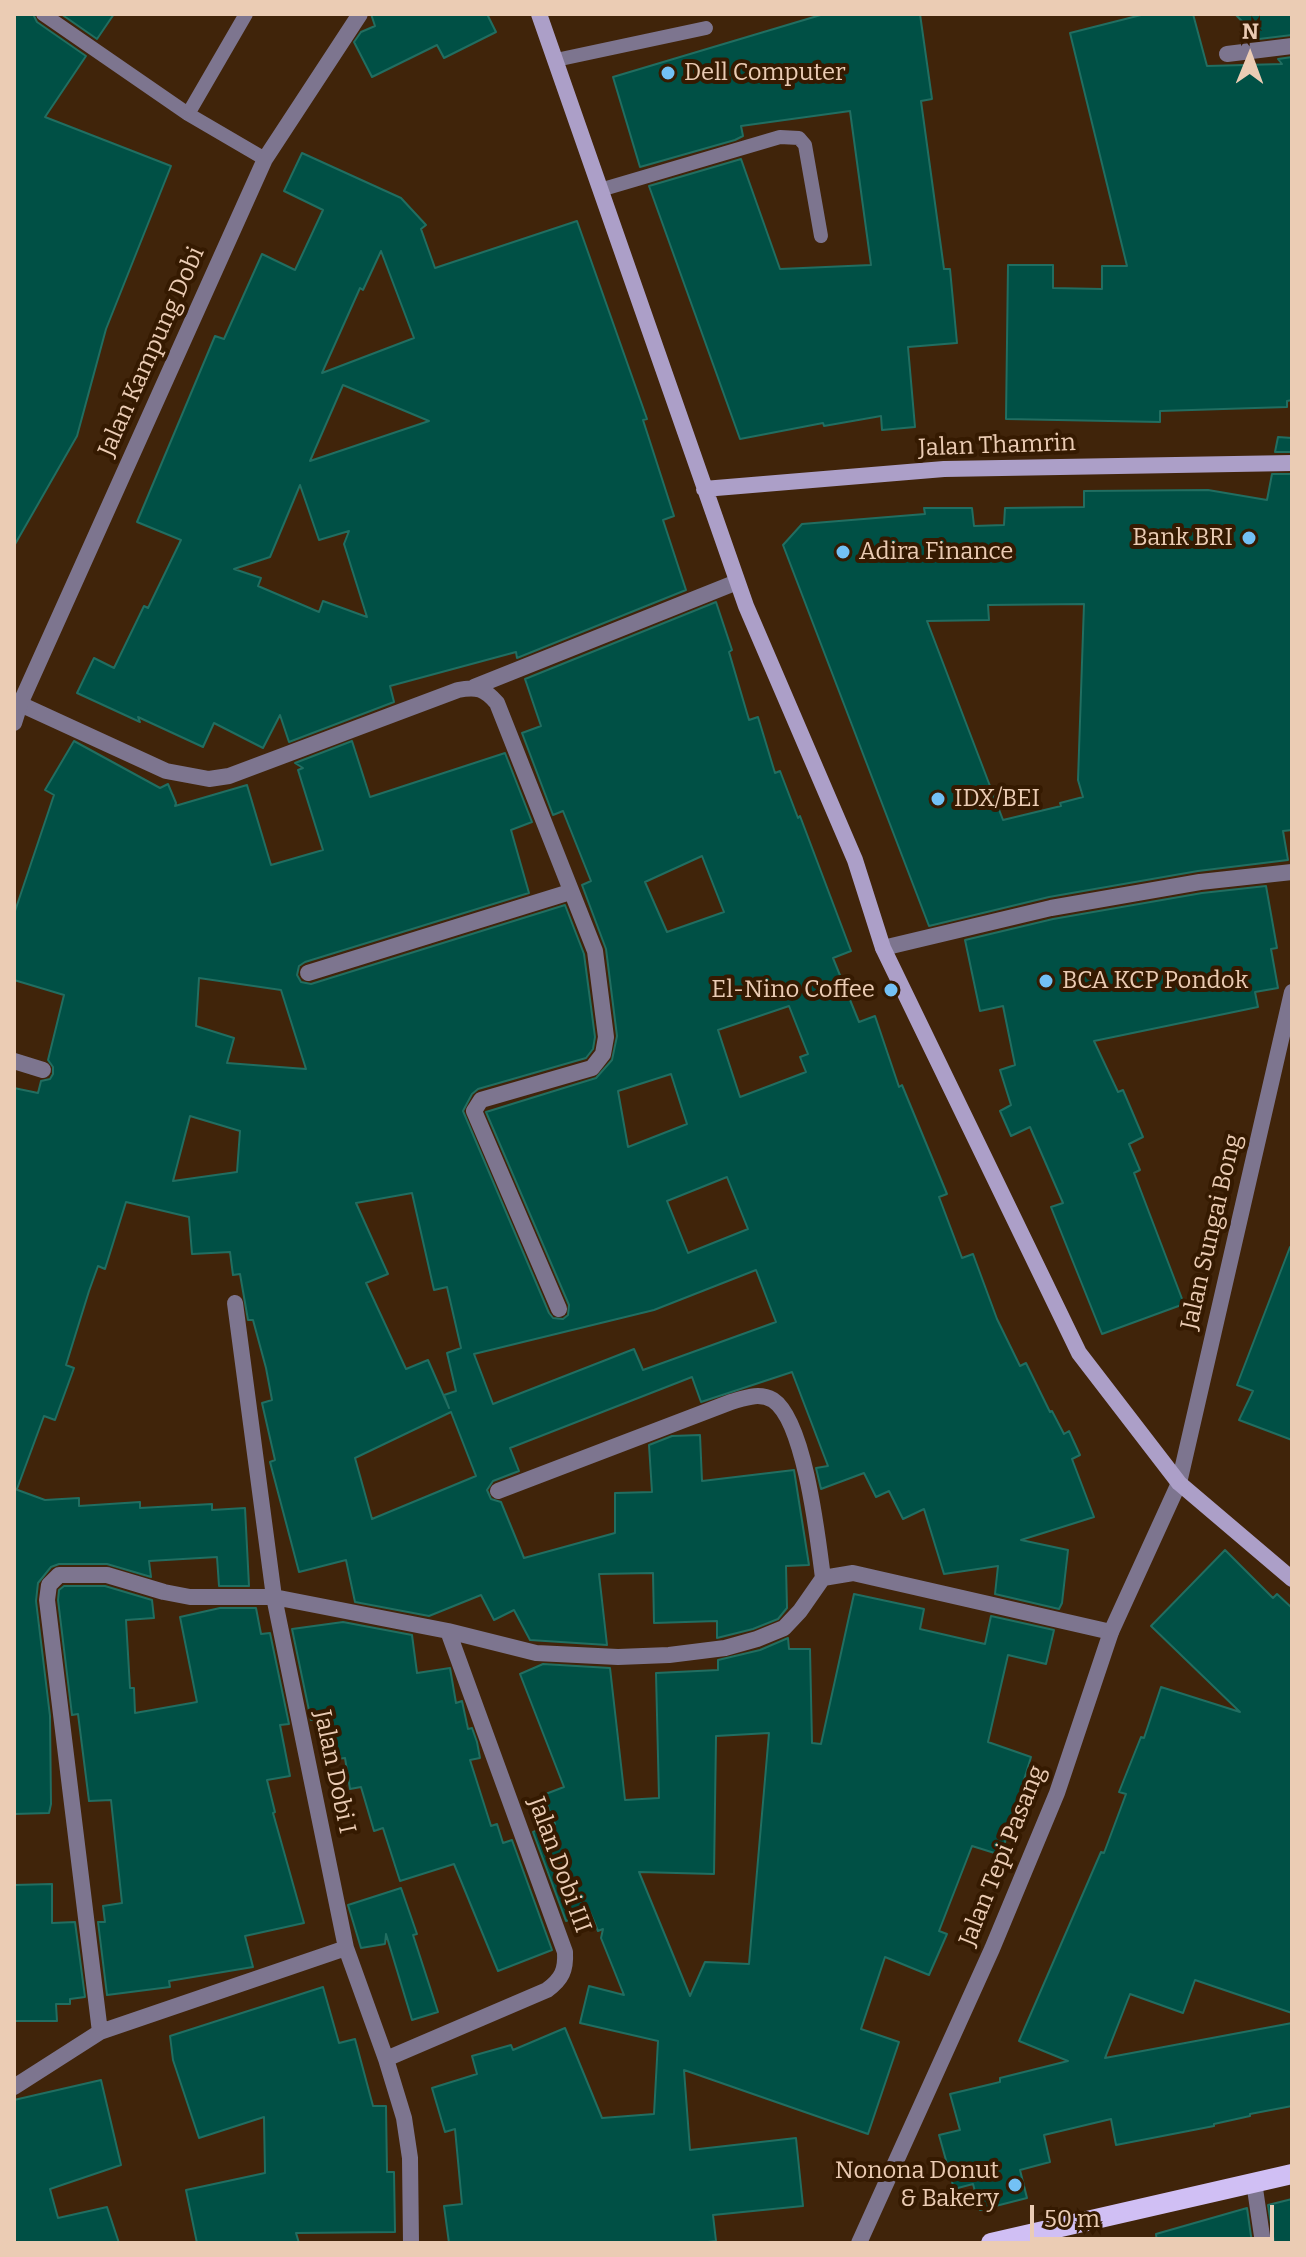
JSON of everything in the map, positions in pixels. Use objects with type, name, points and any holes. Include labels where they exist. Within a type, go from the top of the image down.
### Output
[{"type":"main road","points":[[539,14],[737,582],[855,860],[883,948],[1079,1353],[1179,1483],[1292,1579]]},
{"type":"main road","name":"Jalan Thamrin","points":[[704,489],[944,469],[1292,463]]},
{"type":"main road","points":[[991,2243],[1292,2174]]},
{"type":"street","name":"Jalan Kampung Dobi","points":[[14,723],[265,159],[360,14]]},
{"type":"street","points":[[1227,54],[1292,46]]},
{"type":"street","points":[[20,704],[166,771],[209,779],[229,776],[458,690],[474,687],[737,582]]},
{"type":"street","points":[[474,687],[488,692],[497,703],[595,951],[606,1037],[603,1054],[592,1068],[481,1100],[474,1111],[559,1309]]},
{"type":"street","points":[[883,948],[1051,908],[1200,882],[1292,872]]},
{"type":"street","points":[[308,973],[570,892]]},
{"type":"street","name":"Jalan Sungai Bong","points":[[1179,1483],[1292,992]]},
{"type":"street","points":[[14,1061],[43,1070]]},
{"type":"street","name":"Jalan Dobi I","points":[[235,1303],[274,1597],[346,1948],[404,2118],[410,2158],[411,2243]]},
{"type":"street","points":[[100,2032],[47,1600],[49,1585],[59,1575],[107,1575],[190,1597],[274,1597],[448,1631],[536,1653],[572,1655],[669,1655],[725,1648],[757,1639],[784,1628],[823,1578],[803,1462],[784,1409],[771,1399],[754,1395],[731,1402],[498,1491]]},
{"type":"street","name":"Jalan Tepi Pasang","points":[[859,2243],[992,1949],[1057,1793],[1111,1632],[1179,1483]]},
{"type":"street","points":[[823,1578],[853,1573],[1111,1632]]},
{"type":"street","name":"Jalan Dobi III","points":[[386,2059],[547,1990],[560,1980],[566,1965],[565,1952],[448,1631]]},
{"type":"street","points":[[14,2087],[100,2032],[346,1948]]},
{"type":"street","points":[[1254,2182],[1263,2243]]},
{"type":"lane","points":[[43,14],[188,114],[265,159]]},
{"type":"lane","points":[[188,114],[246,14]]},
{"type":"lane","points":[[556,60],[706,28]]},
{"type":"lane","points":[[600,190],[759,142],[790,136],[799,138],[805,145],[821,236]]},
{"type":"building","points":[[14,14],[33,14],[37,22],[86,56],[45,117],[171,166],[106,329],[77,436],[14,546]]},
{"type":"building","points":[[61,14],[114,14],[97,39]]},
{"type":"building","points":[[371,14],[487,14],[496,32],[444,58],[437,45],[372,77],[354,42],[361,32],[375,26]]},
{"type":"building","points":[[824,14],[920,14],[932,99],[921,101],[944,269],[950,269],[957,343],[908,347],[915,427],[882,430],[881,416],[824,426],[823,423],[740,439],[649,186],[741,159],[780,269],[871,265],[850,111],[741,126],[743,136],[735,140],[640,167],[613,77]]},
{"type":"building","points":[[1145,14],[1193,14],[1207,66],[1282,64],[1278,59],[1292,57],[1292,400],[1287,401],[1287,407],[1160,411],[1160,422],[1006,419],[1008,265],[1053,265],[1053,288],[1102,289],[1102,266],[1127,266],[1070,33]]},
{"type":"building","points":[[1235,14],[1292,14],[1292,35],[1259,39]]},
{"type":"building","points":[[302,153],[401,198],[426,225],[421,229],[435,268],[577,221],[647,419],[643,420],[674,516],[663,520],[686,590],[517,658],[516,652],[390,686],[394,702],[289,742],[280,715],[263,748],[214,723],[203,747],[77,693],[94,658],[114,668],[181,540],[137,522],[215,336],[224,339],[262,254],[295,270],[323,210],[284,191]],"holes":[[[381,251],[414,338],[322,373],[360,288],[363,290]],[[343,385],[429,421],[310,461]],[[300,485],[319,540],[349,531],[344,544],[367,617],[323,601],[319,612],[258,586],[261,578],[234,569],[270,557]]]},
{"type":"building","points":[[1278,437],[1292,438],[1292,452],[1275,452]]},
{"type":"building","points":[[1272,474],[1292,474],[1292,830],[1283,831],[1288,860],[1198,871],[1049,897],[929,926],[783,545],[802,524],[925,514],[924,508],[972,508],[974,526],[1004,525],[1005,508],[1084,507],[1084,491],[1208,490],[1267,500]],"holes":[[[1084,604],[1078,780],[1083,797],[1060,803],[1061,806],[1003,820],[927,621],[989,620],[988,605]]]},
{"type":"building","points":[[716,602],[732,650],[729,652],[749,720],[758,717],[775,773],[780,771],[798,818],[800,816],[851,951],[833,958],[859,1022],[875,1016],[899,1087],[902,1085],[947,1194],[939,1197],[962,1258],[973,1254],[997,1319],[1020,1366],[1026,1363],[1050,1412],[1064,1434],[1069,1431],[1080,1455],[1072,1459],[1094,1517],[1021,1540],[1068,1550],[1062,1603],[1059,1609],[995,1594],[998,1566],[944,1574],[924,1509],[903,1519],[889,1491],[876,1497],[864,1473],[821,1489],[816,1468],[828,1466],[792,1372],[701,1402],[692,1377],[510,1448],[519,1471],[493,1481],[487,1490],[491,1499],[501,1502],[524,1558],[615,1533],[615,1493],[652,1492],[649,1445],[672,1436],[700,1435],[702,1481],[794,1470],[809,1565],[786,1566],[787,1608],[778,1619],[717,1638],[717,1621],[654,1623],[653,1573],[599,1574],[607,1645],[530,1640],[514,1610],[494,1620],[481,1595],[429,1616],[355,1602],[346,1560],[299,1572],[270,1462],[275,1460],[262,1403],[272,1400],[266,1368],[253,1320],[248,1320],[240,1274],[233,1275],[230,1252],[192,1254],[189,1217],[126,1202],[105,1269],[98,1266],[89,1291],[66,1365],[74,1368],[55,1420],[44,1416],[15,1489],[45,1500],[79,1498],[79,1506],[140,1502],[140,1508],[212,1504],[212,1510],[245,1508],[249,1586],[219,1586],[217,1557],[149,1561],[151,1577],[107,1564],[59,1564],[51,1567],[38,1583],[36,1601],[50,1716],[51,1804],[49,1813],[14,1814],[14,1088],[38,1093],[41,1081],[50,1079],[53,1074],[48,1060],[64,995],[14,980],[14,914],[54,795],[45,790],[74,741],[160,788],[168,784],[175,806],[247,785],[271,865],[323,850],[298,770],[303,768],[295,763],[352,741],[370,797],[505,753],[532,822],[511,830],[529,893],[305,962],[299,966],[297,975],[301,982],[311,984],[565,905],[584,954],[595,1037],[593,1049],[586,1058],[478,1089],[463,1111],[549,1313],[553,1318],[563,1319],[568,1315],[569,1305],[486,1112],[596,1078],[612,1060],[617,1036],[606,949],[582,885],[591,881],[563,811],[553,815],[522,733],[541,726],[525,679]],"holes":[[[702,856],[724,912],[667,932],[645,882]],[[199,978],[281,990],[306,1069],[227,1063],[234,1038],[196,1026]],[[789,1006],[808,1054],[800,1057],[806,1072],[740,1097],[718,1030]],[[671,1074],[687,1124],[628,1147],[618,1091]],[[190,1116],[240,1131],[237,1172],[173,1181]],[[727,1177],[748,1229],[688,1253],[667,1201]],[[412,1193],[434,1290],[447,1287],[461,1348],[447,1353],[456,1391],[444,1395],[449,1408],[428,1360],[406,1369],[366,1283],[388,1274],[356,1203]],[[756,1270],[776,1322],[643,1370],[634,1349],[493,1404],[474,1354],[654,1310]],[[451,1412],[476,1476],[372,1519],[355,1458]]]},
{"type":"building","points":[[1266,886],[1277,948],[1271,949],[1278,988],[1255,992],[1258,1007],[1094,1041],[1118,1092],[1123,1090],[1143,1137],[1129,1144],[1140,1170],[1134,1173],[1184,1304],[1102,1334],[1051,1207],[1063,1203],[1030,1127],[1011,1136],[1000,1111],[1011,1105],[1000,1070],[1015,1065],[1003,1006],[980,1011],[965,940],[1053,919],[1202,893]]},
{"type":"building","points":[[1290,1247],[1292,1440],[1239,1420],[1253,1391],[1237,1385]]},
{"type":"building","points":[[1225,1550],[1273,1598],[1277,1594],[1292,1608],[1292,2013],[1195,1980],[1183,2013],[1130,1994],[1105,2058],[1292,2023],[1292,2106],[1250,2114],[1214,2126],[1116,2145],[1111,2119],[1044,2135],[1050,2162],[1020,2170],[1027,2198],[980,2210],[973,2184],[954,2189],[939,2135],[960,2130],[950,2094],[1068,2061],[1019,2041],[1101,1852],[1104,1853],[1126,1794],[1119,1792],[1141,1737],[1144,1738],[1161,1687],[1240,1712],[1151,1626]]},
{"type":"building","points":[[64,1586],[105,1586],[152,1600],[154,1618],[126,1620],[130,1688],[134,1688],[135,1713],[197,1702],[180,1617],[220,1608],[256,1608],[261,1634],[270,1633],[289,1724],[280,1725],[290,1776],[267,1780],[273,1813],[304,1923],[245,1936],[253,1967],[169,1981],[170,1987],[107,1995],[98,1922],[105,1922],[103,1906],[122,1903],[111,1800],[89,1801],[78,1714],[72,1715],[58,1600],[59,1590]]},
{"type":"building","points":[[854,1594],[924,1609],[920,1629],[985,1644],[991,1616],[1054,1630],[1046,1664],[1008,1655],[988,1742],[1031,1757],[1001,1855],[972,1846],[939,1931],[947,1934],[929,1975],[885,1957],[861,2029],[899,2042],[868,2134],[684,2070],[690,2150],[796,2138],[803,2206],[713,2215],[716,2241],[700,2243],[449,2243],[444,2206],[462,2204],[455,2129],[445,2132],[432,2088],[477,2074],[472,2056],[511,2045],[513,2050],[565,2028],[602,2118],[654,2114],[658,2041],[580,2023],[589,1986],[624,1995],[601,1938],[603,1929],[598,1931],[590,1912],[566,1921],[533,1832],[555,1824],[543,1795],[564,1787],[520,1674],[543,1664],[610,1668],[625,1800],[659,1798],[656,1673],[718,1670],[718,1660],[760,1650],[788,1638],[789,1649],[810,1649],[812,1743],[821,1744]],"holes":[[[769,1733],[749,1964],[705,1962],[690,1996],[639,1872],[714,1874],[716,1736]]]},
{"type":"building","points":[[343,1622],[412,1635],[417,1673],[450,1668],[456,1703],[462,1701],[468,1729],[472,1728],[477,1742],[480,1758],[470,1760],[491,1826],[497,1824],[503,1843],[512,1840],[552,1950],[498,1971],[454,1864],[400,1881],[383,1828],[374,1831],[361,1787],[350,1789],[345,1758],[337,1759],[330,1717],[311,1720],[292,1629]]},
{"type":"building","points":[[52,1884],[52,1923],[75,1922],[85,1997],[70,1999],[70,2004],[56,2004],[57,2021],[14,2021],[14,1885]]},
{"type":"building","points":[[401,1888],[438,2012],[412,2020],[386,1934],[385,1944],[361,1948],[348,1905]]},
{"type":"building","points":[[323,1987],[339,2043],[355,2039],[373,2106],[386,2106],[387,2172],[394,2172],[395,2232],[296,2233],[299,2243],[197,2243],[186,2190],[265,2173],[264,2117],[199,2138],[173,2060],[170,2036]]},
{"type":"building","points":[[101,2080],[121,2165],[50,2189],[58,2218],[107,2207],[119,2243],[14,2243],[14,2100]]},
{"type":"building","points":[[1292,2199],[1292,2243],[1274,2243],[1268,2205]]},
{"type":"building","points":[[1247,2208],[1252,2243],[1157,2243],[1156,2234]]},
{"type":"place","name":"Dell Computer","points":[[668,73]]},
{"type":"place","name":"Bank BRI","points":[[1249,538]]},
{"type":"place","name":"Adira Finance","points":[[843,552]]},
{"type":"place","name":"IDX/BEI","points":[[938,799]]},
{"type":"place","name":"BCA KCP Pondok","points":[[1046,981]]},
{"type":"place","name":"El-Nino Coffee","points":[[891,990]]},
{"type":"place","name":"Nonona Donut & Bakery","points":[[1015,2185]]}]
